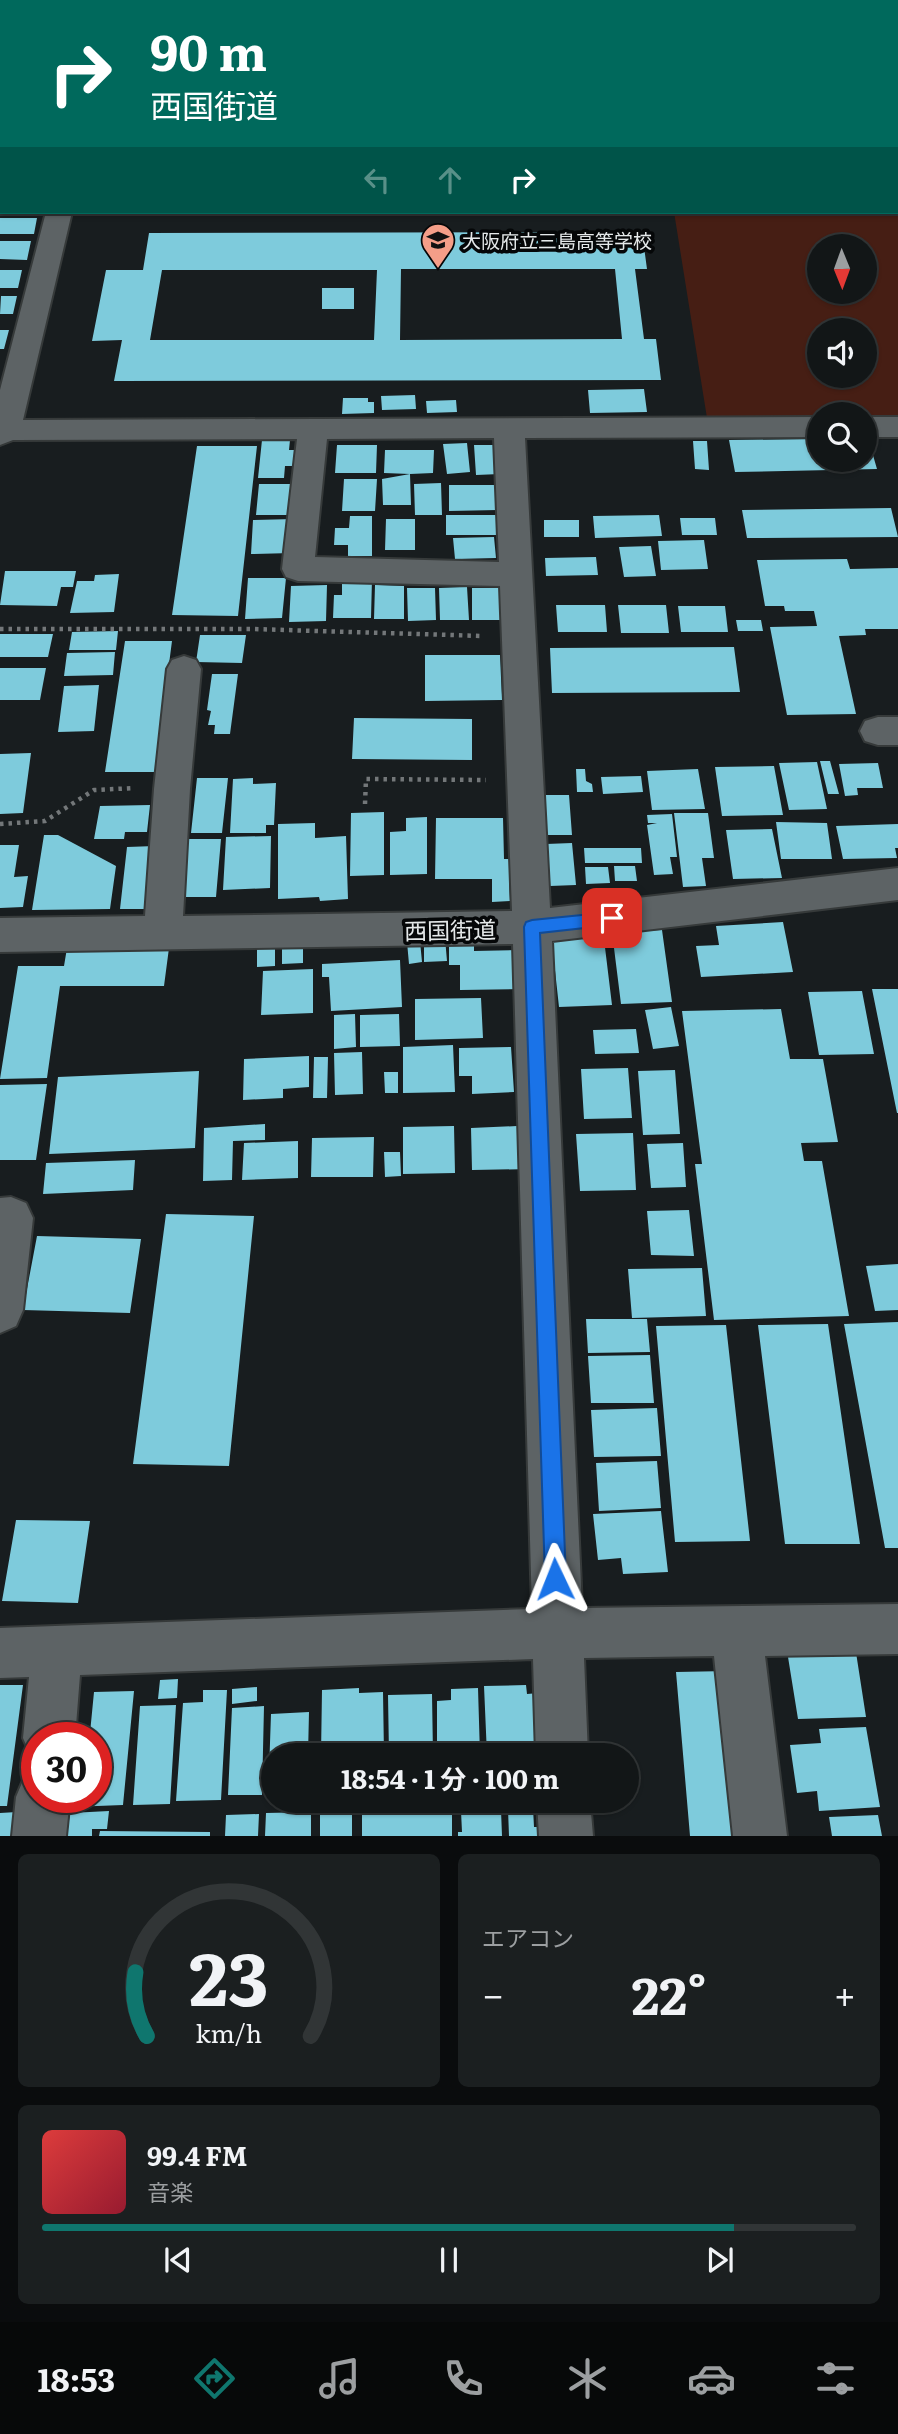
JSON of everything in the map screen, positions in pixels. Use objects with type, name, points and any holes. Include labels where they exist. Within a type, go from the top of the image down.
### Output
[{"type":"street","points":[[58,214],[2,432],[807,427]]},
{"type":"street","points":[[877,427],[898,427]]},
{"type":"street","points":[[509,428],[532,927],[562,1743]]},
{"type":"street","points":[[313,429],[298,569],[515,574]]},
{"type":"street","points":[[163,933],[172,789],[184,669]]},
{"type":"street","name":"西国街道","points":[[0,935],[532,927],[898,884]]},
{"type":"street","points":[[0,1219],[11,1218],[0,1310]]},
{"type":"street","points":[[0,1653],[557,1633],[898,1629]]},
{"type":"street","points":[[737,1631],[760,1836]]},
{"type":"street","points":[[50,1722],[57,1650]]},
{"type":"street","points":[[39,1836],[41,1813]]},
{"type":"street","points":[[565,1813],[566,1836]]},
{"type":"path","points":[[0,629],[252,629],[518,637]]},
{"type":"path","points":[[365,804],[366,779],[525,780]]},
{"type":"path","points":[[0,824],[45,821],[94,790],[146,787]]},
{"type":"shaded area","points":[[674,214],[898,214],[898,416],[877,416],[877,402],[807,402],[807,417],[707,418]]},
{"type":"building","points":[[0,218],[37,218],[34,234],[0,234]]},
{"type":"building","points":[[642,232],[647,269],[635,269],[644,339],[656,339],[661,380],[114,381],[122,340],[92,341],[106,270],[143,270],[149,233]],"holes":[[[401,269],[615,269],[622,339],[400,340]],[[162,270],[377,270],[374,340],[150,340]]]},
{"type":"building","points":[[0,241],[31,241],[27,260],[0,259]]},
{"type":"building","points":[[0,270],[22,270],[18,288],[0,288]]},
{"type":"building","points":[[322,288],[354,288],[354,309],[322,309]]},
{"type":"building","points":[[1,296],[17,296],[13,314],[0,314]]},
{"type":"building","points":[[0,330],[9,330],[4,349],[0,349]]},
{"type":"building","points":[[644,389],[647,412],[590,413],[588,390]]},
{"type":"building","points":[[415,395],[416,409],[382,410],[381,396]]},
{"type":"building","points":[[343,398],[368,398],[368,402],[374,402],[374,413],[342,414]]},
{"type":"building","points":[[456,400],[457,412],[427,413],[426,401]]},
{"type":"building","points":[[807,439],[807,470],[735,472],[729,440]]},
{"type":"building","points":[[262,440],[290,440],[289,450],[301,450],[300,466],[285,466],[284,478],[258,478]]},
{"type":"building","points":[[693,441],[707,441],[709,470],[695,469]]},
{"type":"building","points":[[467,443],[470,472],[447,474],[443,444]]},
{"type":"building","points":[[337,445],[377,445],[376,473],[335,473]]},
{"type":"building","points":[[474,445],[498,445],[500,474],[476,475]]},
{"type":"building","points":[[197,446],[257,446],[238,616],[172,615]]},
{"type":"building","points":[[385,450],[434,450],[433,473],[384,473]]},
{"type":"building","points":[[410,474],[411,505],[383,505],[382,479]]},
{"type":"building","points":[[344,479],[377,479],[375,511],[342,511]]},
{"type":"building","points":[[441,483],[442,515],[415,515],[414,484]]},
{"type":"building","points":[[259,484],[301,484],[299,515],[256,515]]},
{"type":"building","points":[[449,485],[497,485],[498,510],[449,511]]},
{"type":"building","points":[[891,508],[898,537],[747,538],[742,510]]},
{"type":"building","points":[[446,515],[496,515],[497,535],[446,535]]},
{"type":"building","points":[[659,515],[662,536],[595,538],[593,516]]},
{"type":"building","points":[[350,516],[372,516],[372,556],[348,556],[348,545],[334,545],[335,528],[349,528]]},
{"type":"building","points":[[680,518],[715,518],[717,535],[682,535]]},
{"type":"building","points":[[294,519],[292,553],[251,554],[253,520]]},
{"type":"building","points":[[386,519],[415,519],[415,550],[385,550]]},
{"type":"building","points":[[544,520],[579,520],[579,537],[544,537]]},
{"type":"building","points":[[494,537],[496,558],[455,559],[453,538]]},
{"type":"building","points":[[704,540],[708,569],[661,570],[658,541]]},
{"type":"building","points":[[651,546],[656,576],[624,577],[619,547]]},
{"type":"building","points":[[596,557],[598,575],[546,576],[545,558]]},
{"type":"building","points":[[847,559],[850,569],[898,568],[898,629],[865,629],[866,635],[839,636],[856,714],[787,715],[770,627],[817,626],[814,611],[785,611],[784,606],[765,606],[757,560]]},
{"type":"building","points":[[5,571],[76,571],[73,587],[61,587],[57,606],[0,605]]},
{"type":"building","points":[[119,574],[114,612],[70,613],[77,581],[94,581],[95,575]]},
{"type":"building","points":[[248,578],[286,578],[282,618],[245,619]]},
{"type":"building","points":[[342,579],[372,579],[371,618],[333,618],[334,595],[342,595]]},
{"type":"building","points":[[327,585],[326,621],[289,622],[291,586]]},
{"type":"building","points":[[375,585],[404,586],[404,619],[374,619]]},
{"type":"building","points":[[467,587],[469,620],[440,620],[439,588]]},
{"type":"building","points":[[407,588],[435,588],[436,620],[408,621]]},
{"type":"building","points":[[472,588],[500,588],[502,620],[472,620]]},
{"type":"building","points":[[556,605],[605,605],[607,632],[558,632]]},
{"type":"building","points":[[618,605],[666,605],[669,633],[621,633]]},
{"type":"building","points":[[678,606],[725,606],[728,632],[681,632]]},
{"type":"building","points":[[736,620],[761,620],[763,631],[738,631]]},
{"type":"building","points":[[118,631],[116,650],[69,650],[72,632]]},
{"type":"building","points":[[0,634],[53,634],[48,657],[0,657]]},
{"type":"building","points":[[200,635],[246,635],[242,663],[196,662]]},
{"type":"building","points":[[125,641],[172,641],[155,772],[105,772]]},
{"type":"building","points":[[734,647],[740,692],[552,693],[550,648]]},
{"type":"building","points":[[115,652],[113,675],[64,676],[67,653]]},
{"type":"building","points":[[425,655],[500,655],[502,700],[425,701]]},
{"type":"building","points":[[0,668],[46,668],[40,700],[0,700]]},
{"type":"building","points":[[212,674],[238,674],[230,734],[214,734],[215,725],[208,725],[211,711],[207,710]]},
{"type":"building","points":[[99,685],[94,731],[58,732],[64,686]]},
{"type":"building","points":[[354,718],[472,719],[472,760],[352,759]]},
{"type":"building","points":[[31,753],[23,813],[0,814],[0,754]]},
{"type":"building","points":[[820,761],[830,761],[839,794],[828,794]]},
{"type":"building","points":[[817,762],[827,809],[789,810],[779,763]]},
{"type":"building","points":[[878,763],[883,788],[857,788],[858,795],[845,796],[839,764]]},
{"type":"building","points":[[774,766],[783,815],[722,816],[715,767]]},
{"type":"building","points":[[576,769],[585,769],[586,781],[592,784],[593,792],[577,792]]},
{"type":"building","points":[[698,769],[705,809],[652,810],[647,771]]},
{"type":"building","points":[[641,776],[643,792],[603,794],[601,777]]},
{"type":"building","points":[[197,778],[228,778],[222,833],[191,833]]},
{"type":"building","points":[[253,778],[253,784],[276,783],[274,825],[266,825],[266,833],[230,833],[233,779]]},
{"type":"building","points":[[544,795],[569,795],[572,835],[547,835]]},
{"type":"building","points":[[150,805],[147,832],[125,832],[124,839],[94,839],[100,806]]},
{"type":"building","points":[[384,812],[384,875],[350,876],[351,813]]},
{"type":"building","points":[[674,813],[708,813],[714,858],[702,858],[706,886],[683,887]]},
{"type":"building","points":[[672,814],[677,857],[670,857],[673,874],[654,875],[647,825],[657,823],[648,823],[647,815]]},
{"type":"building","points":[[427,817],[427,874],[390,875],[390,832],[406,831],[406,818]]},
{"type":"building","points":[[436,818],[503,818],[504,859],[518,859],[519,880],[509,880],[510,901],[492,902],[492,879],[435,879]]},
{"type":"building","points":[[776,822],[827,823],[832,859],[781,859]]},
{"type":"building","points":[[315,823],[315,838],[346,836],[348,899],[278,899],[278,824]]},
{"type":"building","points":[[898,824],[898,848],[895,848],[897,858],[843,859],[836,826]]},
{"type":"building","points":[[772,829],[782,878],[733,879],[726,830]]},
{"type":"building","points":[[44,835],[58,835],[116,866],[110,909],[32,910]]},
{"type":"building","points":[[271,836],[270,888],[223,890],[226,837]]},
{"type":"building","points":[[187,839],[221,839],[216,897],[181,897]]},
{"type":"building","points":[[572,843],[576,885],[550,886],[546,844]]},
{"type":"building","points":[[0,845],[19,845],[14,877],[28,876],[23,907],[0,908]]},
{"type":"building","points":[[155,846],[149,909],[120,909],[127,847]]},
{"type":"building","points":[[584,848],[641,848],[642,863],[585,863]]},
{"type":"building","points":[[614,866],[635,866],[637,881],[615,881]]},
{"type":"building","points":[[585,867],[608,867],[610,883],[586,884]]},
{"type":"building","points":[[783,922],[793,972],[701,977],[696,946],[719,945],[716,926]]},
{"type":"building","points":[[662,930],[672,1002],[621,1004],[612,932]]},
{"type":"building","points":[[603,931],[612,1005],[559,1007],[551,934]]},
{"type":"building","points":[[445,938],[447,961],[424,962],[424,939]]},
{"type":"building","points":[[420,941],[422,962],[409,964],[407,942]]},
{"type":"building","points":[[303,942],[303,963],[282,964],[282,943]]},
{"type":"building","points":[[257,945],[275,945],[275,966],[257,967]]},
{"type":"building","points":[[449,945],[474,945],[474,951],[521,950],[523,989],[460,990],[460,965],[449,965]]},
{"type":"building","points":[[67,948],[169,948],[164,986],[60,986],[47,1078],[0,1079],[18,966],[64,966]]},
{"type":"building","points":[[400,960],[402,1007],[331,1011],[329,977],[322,977],[322,964]]},
{"type":"building","points":[[313,969],[313,1013],[261,1015],[263,971]]},
{"type":"building","points":[[872,989],[898,989],[898,1113],[897,1113]]},
{"type":"building","points":[[862,991],[874,1054],[819,1055],[808,992]]},
{"type":"building","points":[[481,998],[483,1038],[415,1040],[415,999]]},
{"type":"building","points":[[671,1007],[679,1046],[653,1049],[645,1010]]},
{"type":"building","points":[[781,1009],[790,1059],[823,1059],[838,1142],[801,1143],[804,1161],[822,1161],[849,1316],[714,1320],[695,1164],[702,1164],[682,1011]]},
{"type":"building","points":[[355,1014],[356,1047],[334,1049],[334,1015]]},
{"type":"building","points":[[399,1014],[400,1046],[360,1047],[360,1015]]},
{"type":"building","points":[[636,1029],[639,1053],[595,1054],[593,1030]]},
{"type":"building","points":[[453,1045],[455,1092],[403,1093],[403,1047]]},
{"type":"building","points":[[511,1047],[514,1092],[472,1094],[472,1076],[459,1076],[459,1048]]},
{"type":"building","points":[[362,1052],[363,1094],[335,1095],[334,1053]]},
{"type":"building","points":[[309,1056],[309,1087],[283,1089],[283,1098],[243,1100],[244,1059]]},
{"type":"building","points":[[314,1057],[328,1057],[327,1098],[313,1098]]},
{"type":"building","points":[[628,1068],[632,1118],[584,1119],[581,1069]]},
{"type":"building","points":[[675,1070],[680,1134],[643,1135],[638,1071]]},
{"type":"building","points":[[199,1071],[195,1148],[49,1154],[58,1077]]},
{"type":"building","points":[[384,1072],[398,1072],[398,1093],[385,1093]]},
{"type":"building","points":[[47,1084],[36,1160],[0,1160],[0,1085]]},
{"type":"building","points":[[265,1124],[265,1140],[233,1141],[232,1180],[203,1181],[204,1128]]},
{"type":"building","points":[[454,1126],[455,1173],[403,1174],[403,1127]]},
{"type":"building","points":[[517,1126],[517,1134],[528,1133],[530,1169],[472,1170],[471,1128]]},
{"type":"building","points":[[633,1133],[636,1190],[580,1191],[576,1134]]},
{"type":"building","points":[[374,1137],[373,1177],[311,1177],[312,1138]]},
{"type":"building","points":[[298,1141],[298,1178],[242,1180],[244,1143]]},
{"type":"building","points":[[683,1143],[686,1187],[651,1188],[647,1144]]},
{"type":"building","points":[[384,1152],[400,1152],[401,1176],[385,1177]]},
{"type":"building","points":[[135,1160],[133,1190],[43,1194],[46,1163]]},
{"type":"building","points":[[689,1210],[694,1256],[651,1255],[647,1211]]},
{"type":"building","points":[[166,1214],[254,1216],[229,1466],[133,1464]]},
{"type":"building","points":[[37,1236],[141,1239],[130,1313],[23,1310]]},
{"type":"building","points":[[898,1264],[898,1310],[875,1311],[866,1266]]},
{"type":"building","points":[[702,1268],[706,1316],[632,1318],[628,1269]]},
{"type":"building","points":[[586,1319],[647,1319],[650,1352],[588,1353]]},
{"type":"building","points":[[898,1322],[898,1548],[885,1548],[844,1324]]},
{"type":"building","points":[[828,1324],[860,1544],[785,1544],[758,1325]]},
{"type":"building","points":[[726,1325],[750,1541],[675,1542],[656,1326]]},
{"type":"building","points":[[650,1355],[654,1403],[591,1403],[588,1356]]},
{"type":"building","points":[[657,1408],[661,1456],[594,1457],[591,1410]]},
{"type":"building","points":[[657,1461],[661,1508],[599,1511],[596,1463]]},
{"type":"building","points":[[661,1511],[668,1572],[623,1574],[621,1558],[598,1560],[593,1514]]},
{"type":"building","points":[[16,1520],[90,1521],[78,1603],[2,1601]]},
{"type":"building","points":[[855,1646],[866,1717],[798,1719],[788,1657],[822,1655]]},
{"type":"building","points":[[728,1671],[744,1836],[690,1836],[676,1672]]},
{"type":"building","points":[[178,1679],[177,1698],[158,1699],[160,1680]]},
{"type":"building","points":[[0,1685],[23,1685],[7,1806],[0,1806]]},
{"type":"building","points":[[526,1685],[527,1694],[539,1693],[542,1743],[486,1743],[484,1686]]},
{"type":"building","points":[[257,1687],[257,1701],[232,1704],[232,1689]]},
{"type":"building","points":[[359,1688],[359,1693],[383,1692],[384,1743],[321,1743],[322,1690]]},
{"type":"building","points":[[478,1688],[480,1743],[437,1743],[437,1701],[451,1700],[451,1689]]},
{"type":"building","points":[[203,1690],[227,1690],[221,1800],[176,1801],[183,1703],[203,1702]]},
{"type":"building","points":[[134,1691],[123,1805],[112,1805],[112,1722],[91,1722],[94,1692]]},
{"type":"building","points":[[432,1694],[433,1743],[389,1743],[388,1695]]},
{"type":"building","points":[[176,1705],[170,1804],[133,1805],[140,1706]]},
{"type":"building","points":[[264,1706],[261,1795],[228,1795],[232,1708]]},
{"type":"building","points":[[309,1712],[308,1743],[270,1743],[271,1714]]},
{"type":"building","points":[[866,1727],[880,1807],[819,1811],[817,1791],[797,1793],[790,1745],[821,1743],[819,1729]]},
{"type":"building","points":[[17,1812],[14,1836],[0,1836],[0,1813]]},
{"type":"building","points":[[70,1813],[109,1813],[107,1829],[92,1829],[92,1836],[67,1836]]},
{"type":"building","points":[[266,1813],[311,1813],[311,1836],[265,1836]]},
{"type":"building","points":[[320,1813],[352,1813],[352,1836],[320,1836]]},
{"type":"building","points":[[362,1813],[452,1813],[452,1836],[362,1836]]},
{"type":"building","points":[[461,1813],[501,1813],[502,1836],[458,1836],[458,1832],[462,1832]]},
{"type":"building","points":[[508,1813],[533,1813],[534,1827],[550,1827],[550,1836],[509,1836]]},
{"type":"building","points":[[259,1814],[258,1836],[225,1836],[226,1815]]},
{"type":"building","points":[[878,1815],[882,1836],[832,1836],[829,1817]]},
{"type":"building","points":[[100,1831],[210,1832],[210,1836],[99,1836]]},
{"type":"place","name":"大阪府立三島高等学校","points":[[438,270]]},
{"type":"route","points":[[555,1579],[532,927],[612,918]]}]
